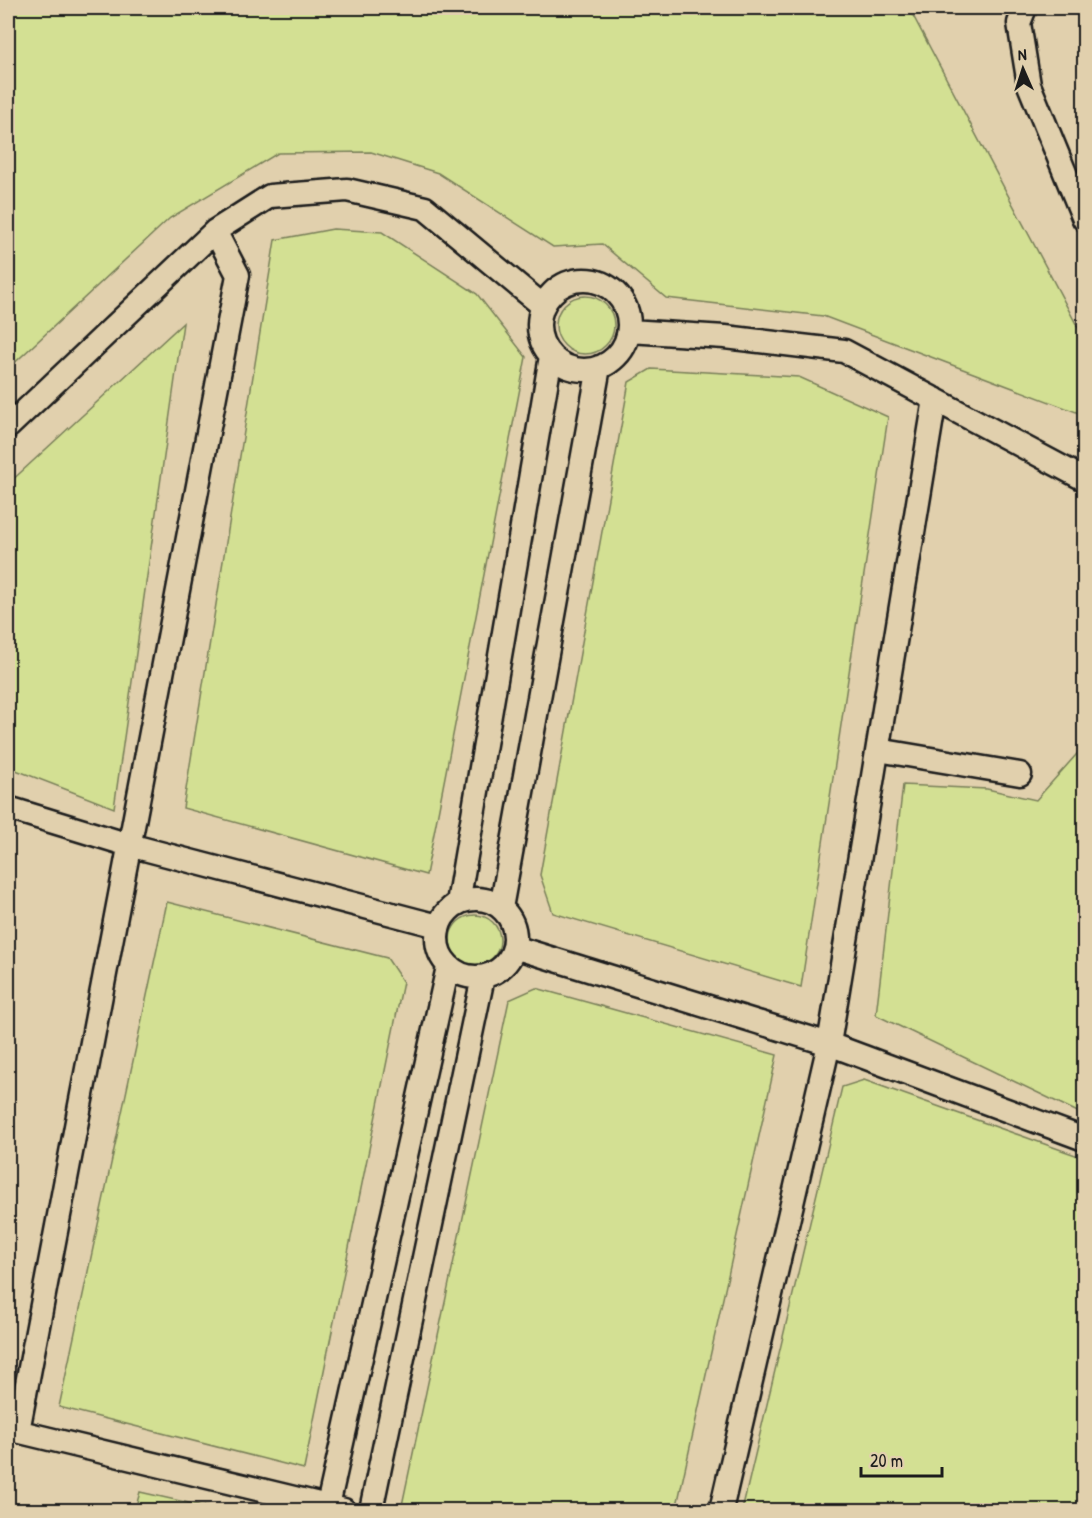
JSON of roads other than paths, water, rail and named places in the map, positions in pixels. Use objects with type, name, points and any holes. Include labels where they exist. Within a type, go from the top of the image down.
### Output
[{"type":"street","points":[[1025,8],[1019,23],[1029,84],[1084,219]]},
{"type":"street","points":[[8,427],[215,231],[270,196],[347,190],[425,208],[543,306]]},
{"type":"street","points":[[215,231],[238,275],[129,845],[13,1430],[333,1509],[448,967]]},
{"type":"street","points":[[576,280],[590,280],[603,284],[615,292],[624,303],[629,331],[626,343],[610,361],[600,367],[574,368],[561,364],[551,356],[539,332],[539,319],[543,306],[551,294],[562,285],[576,280]]},
{"type":"street","points":[[629,331],[725,337],[844,351],[1084,479]]},
{"type":"street","points":[[458,903],[551,356]]},
{"type":"street","points":[[501,908],[600,367]]},
{"type":"street","points":[[721,1510],[829,1044],[935,399]]},
{"type":"street","points":[[878,750],[1020,774]]},
{"type":"street","points":[[8,808],[129,845],[438,926]]},
{"type":"street","points":[[480,899],[501,908],[513,926],[515,936],[510,958],[503,967],[494,974],[470,978],[448,967],[437,948],[436,937],[442,917],[449,909],[458,903],[480,899]]},
{"type":"street","points":[[514,947],[829,1044],[1084,1139]]},
{"type":"street","points":[[371,1510],[483,977]]}]
